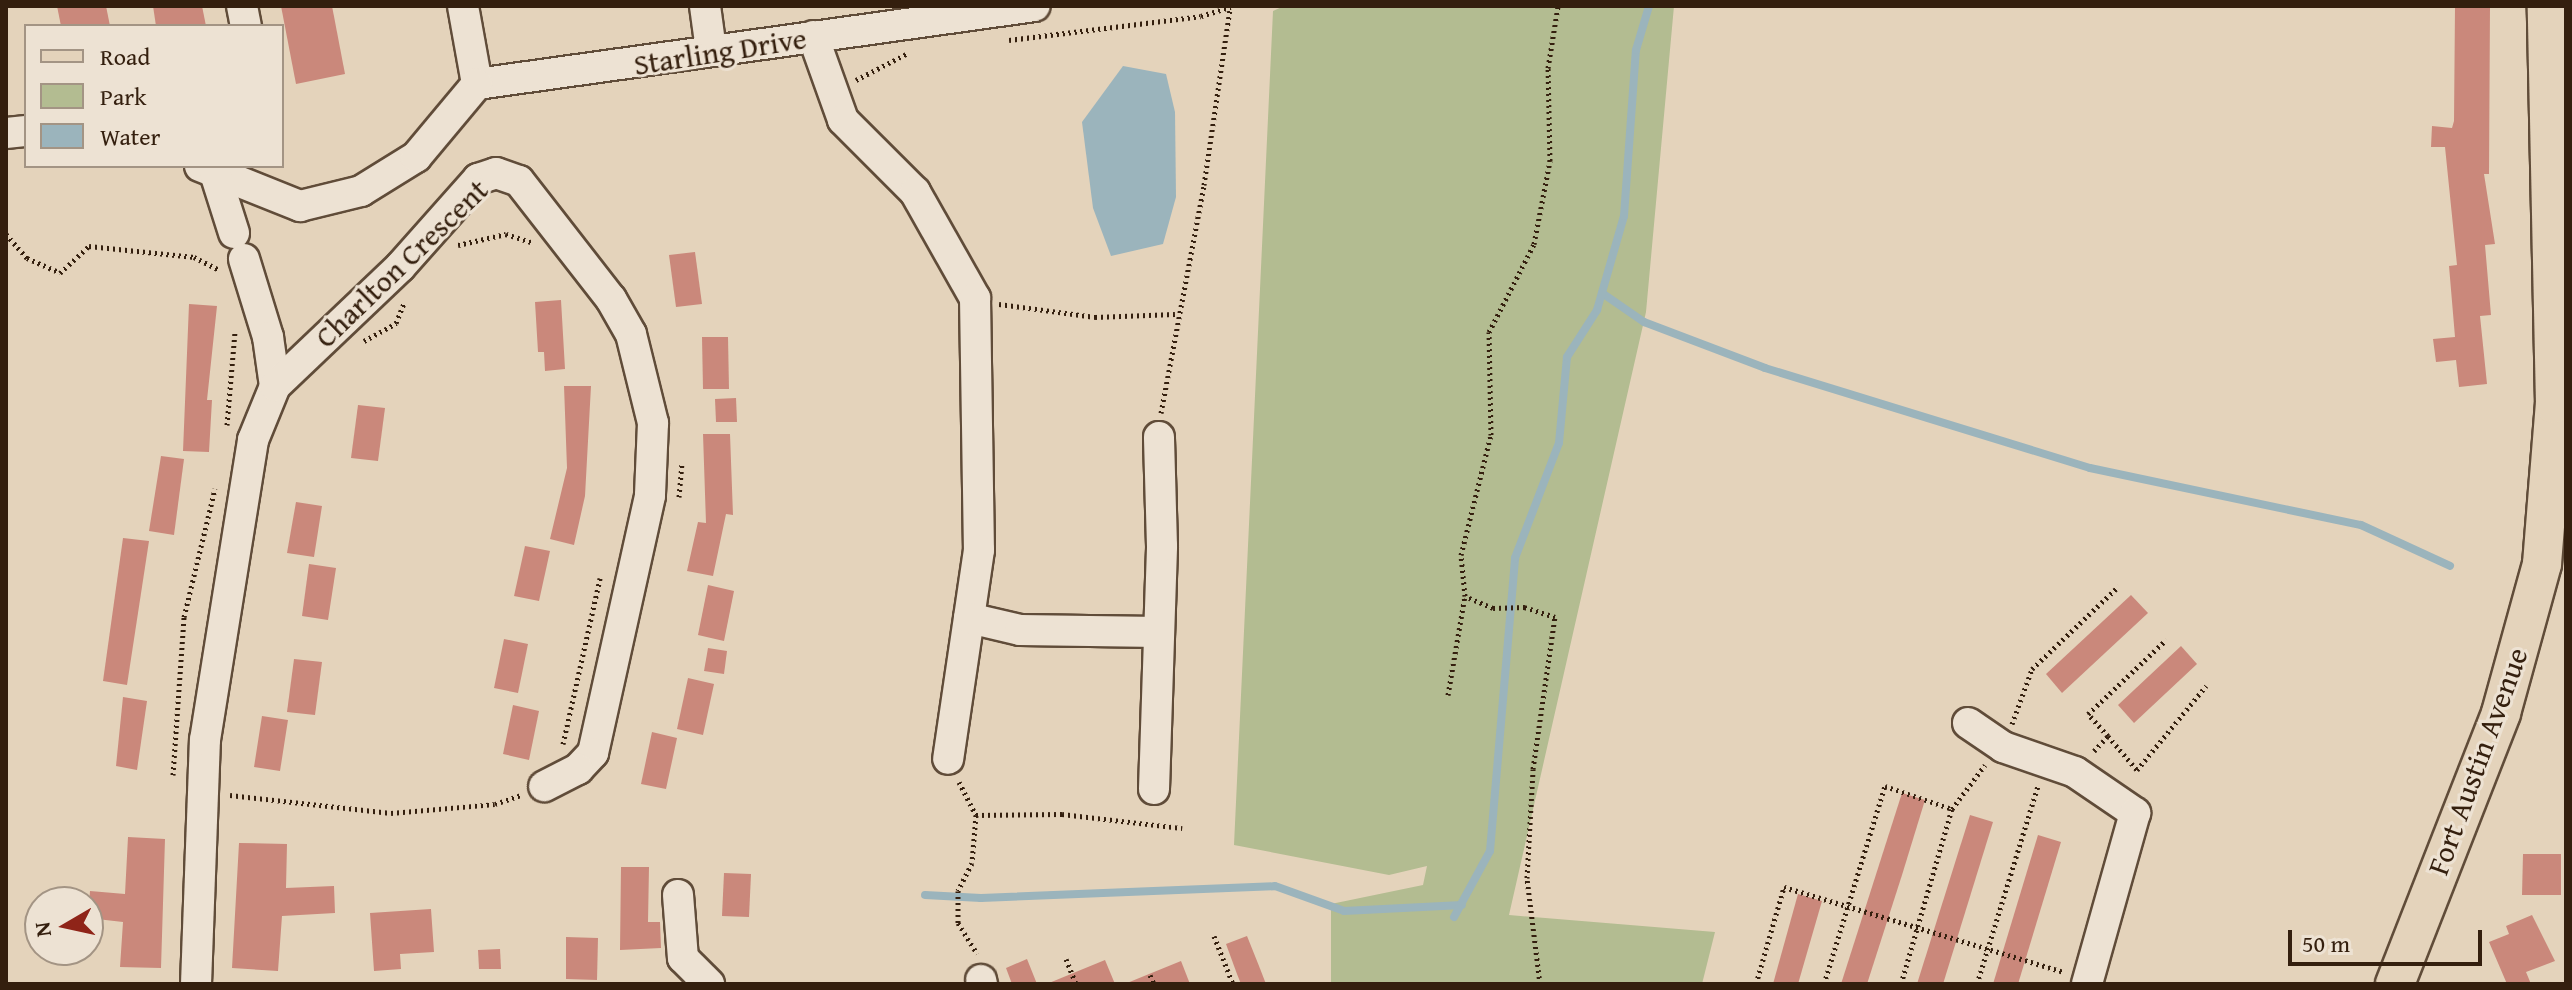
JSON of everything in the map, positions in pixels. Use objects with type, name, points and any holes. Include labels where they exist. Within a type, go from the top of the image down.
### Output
[{"type":"main road","name":"Fort Austin Avenue","points":[[2395,984],[2501,713],[2542,564],[2555,404],[2547,6]]},
{"type":"street","points":[[207,169],[300,206],[361,191],[416,157],[477,84],[463,6]]},
{"type":"street","points":[[705,6],[711,50]]},
{"type":"street","name":"Starling Drive","points":[[477,84],[569,75],[948,12],[1035,6]]},
{"type":"street","points":[[813,36],[843,120],[915,192],[975,298],[979,550],[948,759]]},
{"type":"street","points":[[207,169],[243,259],[268,337],[275,386]]},
{"type":"street","name":"Charlton Crescent","points":[[196,984],[205,740],[253,440],[275,386],[487,175],[507,174],[519,181],[611,299],[631,334],[653,423],[650,496],[593,753],[578,769],[551,783]]},
{"type":"street","points":[[1154,789],[1159,632],[1159,437]]},
{"type":"street","points":[[969,618],[1020,630],[1159,632]]},
{"type":"street","points":[[1968,723],[2003,747],[2061,767],[2135,813],[2087,982]]},
{"type":"street","points":[[678,895],[683,958],[709,984]]},
{"type":"path","points":[[1448,695],[1465,596],[1461,555],[1491,435],[1489,332],[1534,244],[1550,161],[1548,68],[1558,6]]},
{"type":"path","points":[[1029,38],[1201,16],[1231,7],[1204,185],[1175,314],[1159,437]]},
{"type":"path","points":[[861,78],[920,51]]},
{"type":"path","points":[[6,234],[27,258],[60,273],[89,246],[243,259]]},
{"type":"path","points":[[447,251],[469,239],[506,234],[535,244],[546,255]]},
{"type":"path","points":[[359,344],[396,323],[407,298]]},
{"type":"path","points":[[975,298],[1095,317],[1175,314]]},
{"type":"path","points":[[225,435],[234,365]]},
{"type":"path","points":[[223,795],[391,813],[495,804],[551,783],[601,574]]},
{"type":"path","points":[[2003,747],[2032,669],[2119,586]]},
{"type":"path","points":[[1465,596],[1493,608],[1525,607],[1555,617],[1533,769],[1527,878],[1540,984]]},
{"type":"path","points":[[2166,640],[2088,714],[2137,770],[2206,686]]},
{"type":"path","points":[[1977,984],[1987,947],[2061,767],[2108,736]]},
{"type":"path","points":[[948,759],[976,815],[972,863],[958,891],[958,923],[976,946],[981,982]]},
{"type":"path","points":[[1901,984],[1952,809],[1975,775]]},
{"type":"path","points":[[201,843],[214,828],[224,785]]},
{"type":"path","points":[[1824,984],[1885,786],[1952,809]]},
{"type":"path","points":[[976,815],[1062,814],[1182,828]]},
{"type":"path","points":[[1756,984],[1784,887],[1987,947],[2087,982]]},
{"type":"path","points":[[1214,936],[1233,984]]},
{"type":"path","points":[[1066,959],[1076,984]]},
{"type":"path","points":[[1150,975],[1154,984]]},
{"type":"green space","points":[[1284,6],[1674,6],[1646,312],[1509,915],[1715,932],[1702,984],[1331,984],[1331,904],[1423,885],[1427,866],[1389,875],[1234,845],[1273,11]]},
{"type":"water","points":[[1123,66],[1166,74],[1175,112],[1176,197],[1163,244],[1111,256],[1093,208],[1082,122]]},
{"type":"building","points":[[57,6],[106,6],[110,24],[61,24]]},
{"type":"building","points":[[153,6],[202,6],[206,24],[156,24]]},
{"type":"building","points":[[281,6],[332,6],[345,74],[296,84]]},
{"type":"building","points":[[2455,6],[2490,6],[2489,174],[2484,174],[2495,244],[2485,245],[2491,315],[2480,316],[2487,384],[2459,387],[2456,360],[2436,362],[2433,339],[2455,337],[2449,266],[2457,265],[2445,147],[2431,147],[2432,126],[2452,128],[2454,121]]},
{"type":"building","points":[[695,252],[702,304],[676,307],[669,255]]},
{"type":"building","points":[[561,300],[565,369],[545,371],[544,352],[538,352],[535,302]]},
{"type":"building","points":[[189,304],[217,306],[207,400],[212,400],[209,452],[183,451]]},
{"type":"building","points":[[702,337],[728,337],[729,389],[703,389]]},
{"type":"building","points":[[564,386],[591,386],[585,496],[574,545],[550,539],[567,468]]},
{"type":"building","points":[[736,398],[737,422],[716,422],[715,399]]},
{"type":"building","points":[[358,405],[385,408],[378,461],[351,458]]},
{"type":"building","points":[[703,434],[730,434],[733,515],[726,514],[713,576],[687,571],[698,522],[706,523]]},
{"type":"building","points":[[161,456],[184,459],[174,535],[149,531]]},
{"type":"building","points":[[296,502],[322,506],[314,557],[287,553]]},
{"type":"building","points":[[123,538],[149,541],[127,685],[103,681]]},
{"type":"building","points":[[525,546],[550,551],[539,601],[514,596]]},
{"type":"building","points":[[309,564],[336,568],[328,620],[302,616]]},
{"type":"building","points":[[708,585],[734,591],[724,641],[698,635]]},
{"type":"building","points":[[2131,595],[2148,613],[2062,693],[2046,674]]},
{"type":"building","points":[[504,639],[528,644],[518,693],[494,688]]},
{"type":"building","points":[[2181,646],[2197,664],[2134,723],[2118,705]]},
{"type":"building","points":[[708,648],[727,651],[724,674],[704,671]]},
{"type":"building","points":[[294,659],[322,662],[315,715],[287,712]]},
{"type":"building","points":[[688,678],[714,684],[703,735],[677,729]]},
{"type":"building","points":[[123,697],[147,701],[137,770],[116,766]]},
{"type":"building","points":[[513,705],[539,711],[529,760],[503,754]]},
{"type":"building","points":[[262,716],[288,720],[280,771],[254,767]]},
{"type":"building","points":[[652,732],[677,738],[666,789],[641,784]]},
{"type":"building","points":[[1902,793],[1925,800],[1902,875],[1867,984],[1841,984]]},
{"type":"building","points":[[1970,815],[1993,822],[1943,984],[1917,984]]},
{"type":"building","points":[[2038,835],[2061,842],[2018,984],[1993,984]]},
{"type":"building","points":[[128,837],[165,839],[161,968],[120,967],[123,922],[104,920],[104,892],[125,894]]},
{"type":"building","points":[[239,843],[287,844],[286,888],[334,886],[335,913],[282,916],[278,971],[232,968]]},
{"type":"building","points":[[2523,854],[2561,854],[2561,895],[2522,895]]},
{"type":"building","points":[[621,867],[649,867],[648,922],[660,922],[661,948],[620,950]]},
{"type":"building","points":[[724,873],[751,874],[749,917],[722,916]]},
{"type":"building","points":[[1798,894],[1822,901],[1798,984],[1773,984]]},
{"type":"building","points":[[431,909],[434,952],[400,954],[401,969],[374,971],[370,913]]},
{"type":"building","points":[[2532,915],[2555,961],[2526,972],[2531,984],[2507,984],[2489,942],[2509,934],[2506,926]]},
{"type":"building","points":[[1247,936],[1266,984],[1241,984],[1237,974],[1226,944]]},
{"type":"building","points":[[566,937],[598,938],[597,980],[566,979]]},
{"type":"building","points":[[500,949],[501,969],[479,969],[478,950]]},
{"type":"building","points":[[1027,959],[1037,984],[1012,984],[1006,968]]},
{"type":"building","points":[[1105,960],[1115,984],[1049,984],[1049,983]]},
{"type":"building","points":[[1181,961],[1190,984],[1127,983]]},
{"type":"waterway","points":[[1454,917],[1490,851],[1515,558],[1559,443],[1567,357],[1597,310],[1624,216],[1636,50],[1649,6]]},
{"type":"waterway","points":[[1602,293],[1644,322],[1765,368],[2090,468],[2361,525],[2450,566]]},
{"type":"waterway","points":[[925,895],[981,898],[1275,886],[1344,911],[1462,905]]}]
